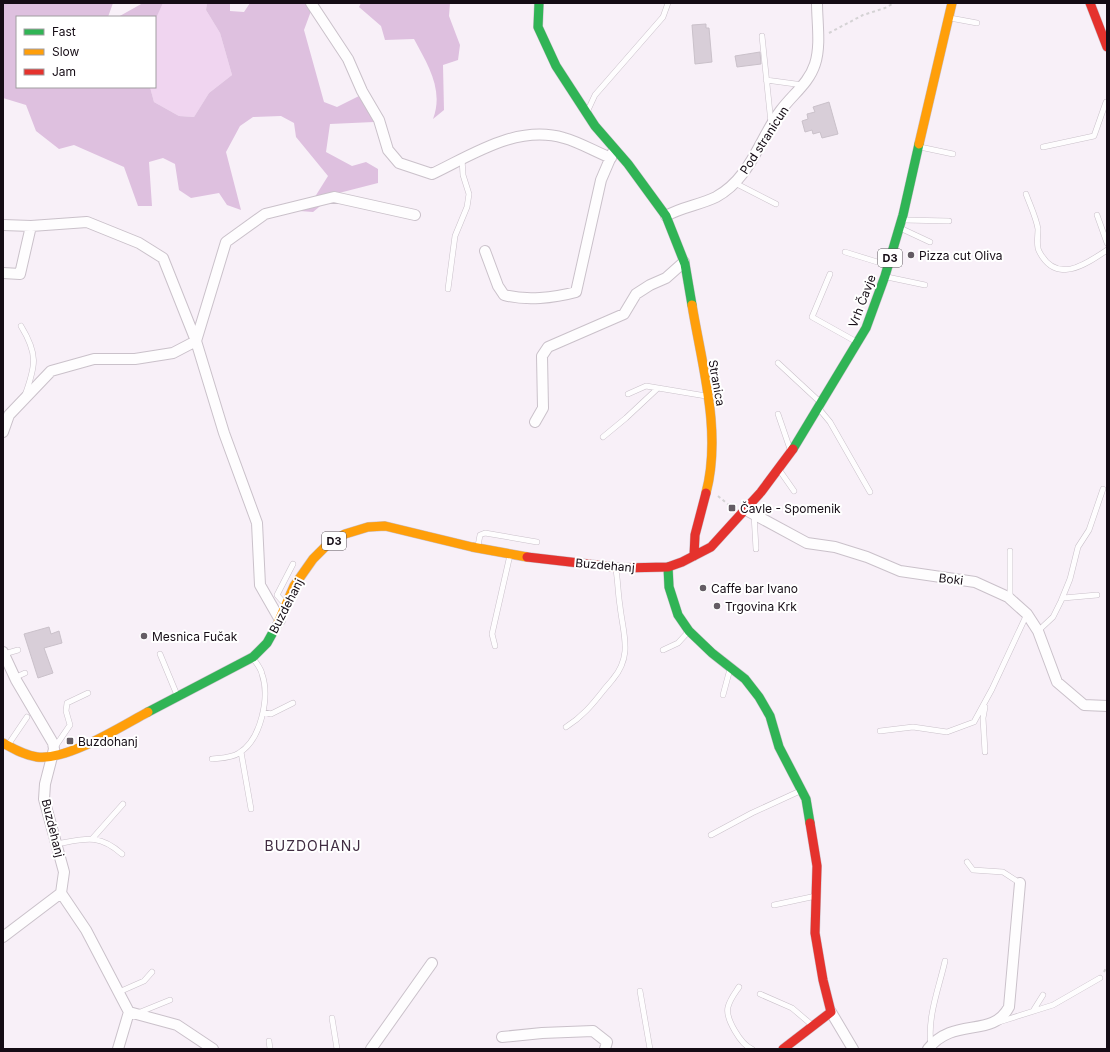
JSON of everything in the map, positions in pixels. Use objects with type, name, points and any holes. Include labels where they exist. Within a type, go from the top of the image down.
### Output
[{"type":"main road","name":"Stranica","points":[[539,3],[538,27],[556,66],[613,153],[628,164],[666,216],[684,262],[694,305],[713,428],[709,482],[695,535],[694,556]]},
{"type":"main road","name":"Vrh Čavje","points":[[694,556],[711,547],[750,512],[820,406],[858,343],[873,312],[900,224],[952,3]]},
{"type":"main road","points":[[1090,3],[1107,47]]},
{"type":"main road","name":"Buzdehanj","points":[[53,752],[83,746],[253,657],[267,643],[280,620],[294,586],[313,559],[328,544],[345,534],[368,527],[385,526],[477,548],[511,554],[615,567],[668,568],[694,556]]},
{"type":"main road","points":[[668,568],[669,587],[678,615],[689,631],[712,653],[745,679],[759,697],[770,716],[779,747],[806,799],[817,866],[815,933],[823,980],[831,1012],[783,1049]]},
{"type":"main road","name":"D3","points":[[5,744],[23,754],[38,757],[53,752]]},
{"type":"street","points":[[311,3],[348,59],[362,91],[380,120],[388,150],[399,163],[432,174],[473,153],[508,139],[538,133],[564,138],[613,153],[601,180],[576,292],[562,296],[514,298],[504,296],[498,286],[485,251]]},
{"type":"street","name":"Pod stranicun","points":[[666,216],[676,210],[716,197],[735,183],[745,172],[771,125],[782,109],[804,85],[816,61],[817,3]]},
{"type":"street","points":[[3,432],[9,415],[51,371],[94,358],[135,359],[173,353],[196,342],[226,242],[265,214],[334,197],[415,215]]},
{"type":"street","points":[[3,225],[31,226],[87,222],[139,243],[163,258],[196,342],[224,433],[257,523],[260,585],[280,620]]},
{"type":"street","points":[[3,273],[20,274],[31,226]]},
{"type":"street","points":[[535,422],[543,408],[542,356],[548,347],[624,314],[636,294],[650,285],[666,278],[684,262]]},
{"type":"street","name":"Boki","points":[[750,512],[808,543],[835,547],[867,557],[900,571],[975,582],[1010,600],[1027,614],[1038,631],[1057,682],[1084,706],[1107,706]]},
{"type":"street","points":[[3,653],[14,678],[50,736],[53,752]]},
{"type":"street","name":"Buzdehanj","points":[[53,752],[44,799],[64,872],[61,893]]},
{"type":"street","points":[[930,1047],[942,1036],[952,1031],[996,1023],[1004,1017],[1009,1007],[1020,883]]},
{"type":"street","points":[[3,936],[61,893],[86,930],[119,992],[133,1013],[177,1025],[213,1049]]},
{"type":"street","points":[[372,1049],[432,963]]},
{"type":"street","points":[[831,1012],[853,1049]]},
{"type":"street","points":[[118,1049],[133,1013]]},
{"type":"street","points":[[502,1037],[542,1033],[593,1031],[606,1042],[605,1049]]},
{"type":"lane","points":[[586,113],[595,95],[663,17],[668,3]]},
{"type":"lane","points":[[949,18],[977,23]]},
{"type":"lane","points":[[762,36],[771,125]]},
{"type":"lane","points":[[766,80],[804,85]]},
{"type":"lane","points":[[1043,148],[1094,136],[1106,102]]},
{"type":"lane","points":[[919,146],[953,154]]},
{"type":"lane","points":[[448,289],[455,236],[467,207],[469,194],[463,175],[462,159]]},
{"type":"lane","points":[[735,183],[776,204]]},
{"type":"lane","points":[[1026,194],[1038,229],[1039,250],[1049,263],[1059,270],[1068,271],[1099,256],[1107,250]]},
{"type":"lane","points":[[1097,215],[1107,242]]},
{"type":"lane","points":[[900,224],[949,221]]},
{"type":"lane","points":[[900,224],[930,242]]},
{"type":"lane","points":[[844,252],[888,265]]},
{"type":"lane","points":[[830,274],[812,317],[858,343]]},
{"type":"lane","points":[[885,276],[925,285]]},
{"type":"lane","points":[[21,326],[31,342],[34,358],[33,372],[22,402]]},
{"type":"lane","points":[[778,364],[820,406],[870,492]]},
{"type":"lane","points":[[628,394],[646,386],[707,397]]},
{"type":"lane","points":[[603,437],[657,389]]},
{"type":"lane","points":[[778,414],[791,452]]},
{"type":"lane","points":[[778,469],[794,491]]},
{"type":"lane","points":[[1038,631],[1052,617],[1063,598],[1072,573],[1078,547],[1089,530],[1103,489]]},
{"type":"lane","points":[[750,512],[756,549]]},
{"type":"lane","points":[[477,548],[480,536],[485,533],[537,542]]},
{"type":"lane","points":[[1010,552],[1010,600]]},
{"type":"lane","points":[[495,646],[492,634],[511,554]]},
{"type":"lane","points":[[286,606],[277,595],[292,564]]},
{"type":"lane","points":[[566,727],[578,719],[593,704],[614,679],[622,664],[626,652],[626,639],[615,567]]},
{"type":"lane","points":[[1063,598],[1097,595]]},
{"type":"lane","points":[[880,730],[913,727],[947,732],[974,722],[1027,614]]},
{"type":"lane","points":[[663,650],[678,643],[689,631]]},
{"type":"lane","points":[[3,653],[18,650]]},
{"type":"lane","points":[[160,654],[178,696]]},
{"type":"lane","points":[[212,759],[234,756],[241,752],[256,736],[263,712],[263,674],[253,657]]},
{"type":"lane","points":[[723,695],[730,668]]},
{"type":"lane","points":[[14,678],[25,673]]},
{"type":"lane","points":[[53,752],[70,725],[66,711],[67,703],[88,693]]},
{"type":"lane","points":[[263,712],[271,714],[283,710],[293,702]]},
{"type":"lane","points":[[985,702],[983,718],[985,752]]},
{"type":"lane","points":[[5,744],[27,717]]},
{"type":"lane","points":[[241,752],[251,809]]},
{"type":"lane","points":[[711,835],[752,813],[802,791]]},
{"type":"lane","points":[[92,839],[123,804]]},
{"type":"lane","points":[[56,844],[92,839],[110,844],[122,854]]},
{"type":"lane","points":[[967,862],[973,870],[1003,872],[1020,883]]},
{"type":"lane","points":[[774,905],[816,895]]},
{"type":"lane","points":[[930,1047],[930,1034],[934,1005],[945,961]]},
{"type":"lane","points":[[119,992],[144,981],[152,972]]},
{"type":"lane","points":[[996,1023],[1053,1005],[1100,978]]},
{"type":"lane","points":[[740,987],[731,999],[728,1012],[739,1038],[748,1048],[752,1049]]},
{"type":"lane","points":[[640,991],[650,1049]]},
{"type":"lane","points":[[760,994],[792,1008],[813,1025]]},
{"type":"lane","points":[[1033,1011],[1042,995]]},
{"type":"lane","points":[[133,1013],[170,1000]]},
{"type":"lane","points":[[332,1018],[337,1049]]},
{"type":"lane","points":[[269,1041],[270,1049]]},
{"type":"path","points":[[817,40],[863,15],[886,8],[894,3]]},
{"type":"path","points":[[716,495],[731,507]]},
{"type":"shaded area","points":[[3,3],[113,3],[108,16],[16,16],[16,88],[150,88],[154,102],[179,116],[194,117],[209,93],[232,75],[220,33],[206,10],[207,3],[230,3],[230,11],[244,12],[250,3],[314,3],[304,30],[324,102],[337,107],[363,94],[374,122],[330,124],[326,152],[352,166],[366,162],[378,169],[378,183],[335,194],[313,212],[286,210],[313,200],[328,176],[296,137],[294,123],[281,116],[253,117],[240,126],[226,152],[241,210],[227,205],[219,193],[191,198],[179,190],[175,164],[163,158],[149,162],[152,206],[138,206],[124,167],[74,145],[59,149],[36,131],[26,105],[3,98]]},
{"type":"shaded area","points":[[143,3],[163,3],[157,16],[120,16]]},
{"type":"shaded area","points":[[163,3],[207,3],[206,10],[220,33],[232,75],[209,93],[194,117],[179,116],[154,102],[150,88],[156,88],[155,16]]},
{"type":"shaded area","points":[[361,3],[450,3],[449,16],[460,45],[458,60],[443,65],[444,110],[433,119],[437,98],[436,88],[429,68],[414,39],[385,40],[381,26],[359,7]]},
{"type":"building","points":[[706,24],[706,28],[709,28],[712,62],[695,64],[692,25]]},
{"type":"building","points":[[760,52],[761,64],[737,67],[735,56]]},
{"type":"building","points":[[829,102],[838,134],[822,138],[820,132],[813,134],[812,130],[805,132],[802,121],[808,119],[807,114],[815,112],[813,107]]},
{"type":"building","points":[[49,627],[51,634],[59,631],[62,643],[44,648],[53,673],[38,678],[24,634]]},
{"type":"traffic: fast","points":[[539,3],[538,27],[556,66],[595,126],[628,164],[666,216],[685,264],[692,305]]},
{"type":"traffic: fast","points":[[793,449],[866,328],[885,276],[903,215],[919,144]]},
{"type":"traffic: fast","points":[[668,567],[669,587],[678,615],[689,631],[712,653],[745,679],[759,697],[770,716],[779,747],[806,799],[810,823]]},
{"type":"traffic: fast","points":[[148,712],[253,657],[267,643],[277,625]]},
{"type":"traffic: slow","points":[[919,144],[952,3]]},
{"type":"traffic: slow","points":[[692,305],[709,399],[711,423],[712,446],[706,493]]},
{"type":"traffic: slow","points":[[277,625],[294,586],[313,559],[328,544],[345,534],[368,527],[385,526],[472,547],[527,557]]},
{"type":"traffic: slow","points":[[3,743],[28,755],[49,757],[63,754],[93,742],[148,712]]},
{"type":"traffic: jam","points":[[1090,3],[1107,47]]},
{"type":"traffic: jam","points":[[527,557],[622,568],[668,567],[682,562],[711,547],[761,492],[793,449]]},
{"type":"traffic: jam","points":[[694,556],[695,535],[706,493]]},
{"type":"traffic: jam","points":[[783,1049],[831,1012],[823,980],[815,933],[817,866],[810,823]]},
{"type":"place","name":"Pizza cut Oliva","points":[[911,255]]},
{"type":"place","name":"Čavle - Spomenik","points":[[732,508]]},
{"type":"place","name":"Caffe bar Ivano","points":[[703,588]]},
{"type":"place","name":"Trgovina Krk","points":[[717,606]]},
{"type":"place","name":"Mesnica Fučak","points":[[144,636]]},
{"type":"place","name":"Buzdohanj","points":[[70,741]]},
{"type":"district","name":"BUZDOHANJ","points":[[313,845]]}]
